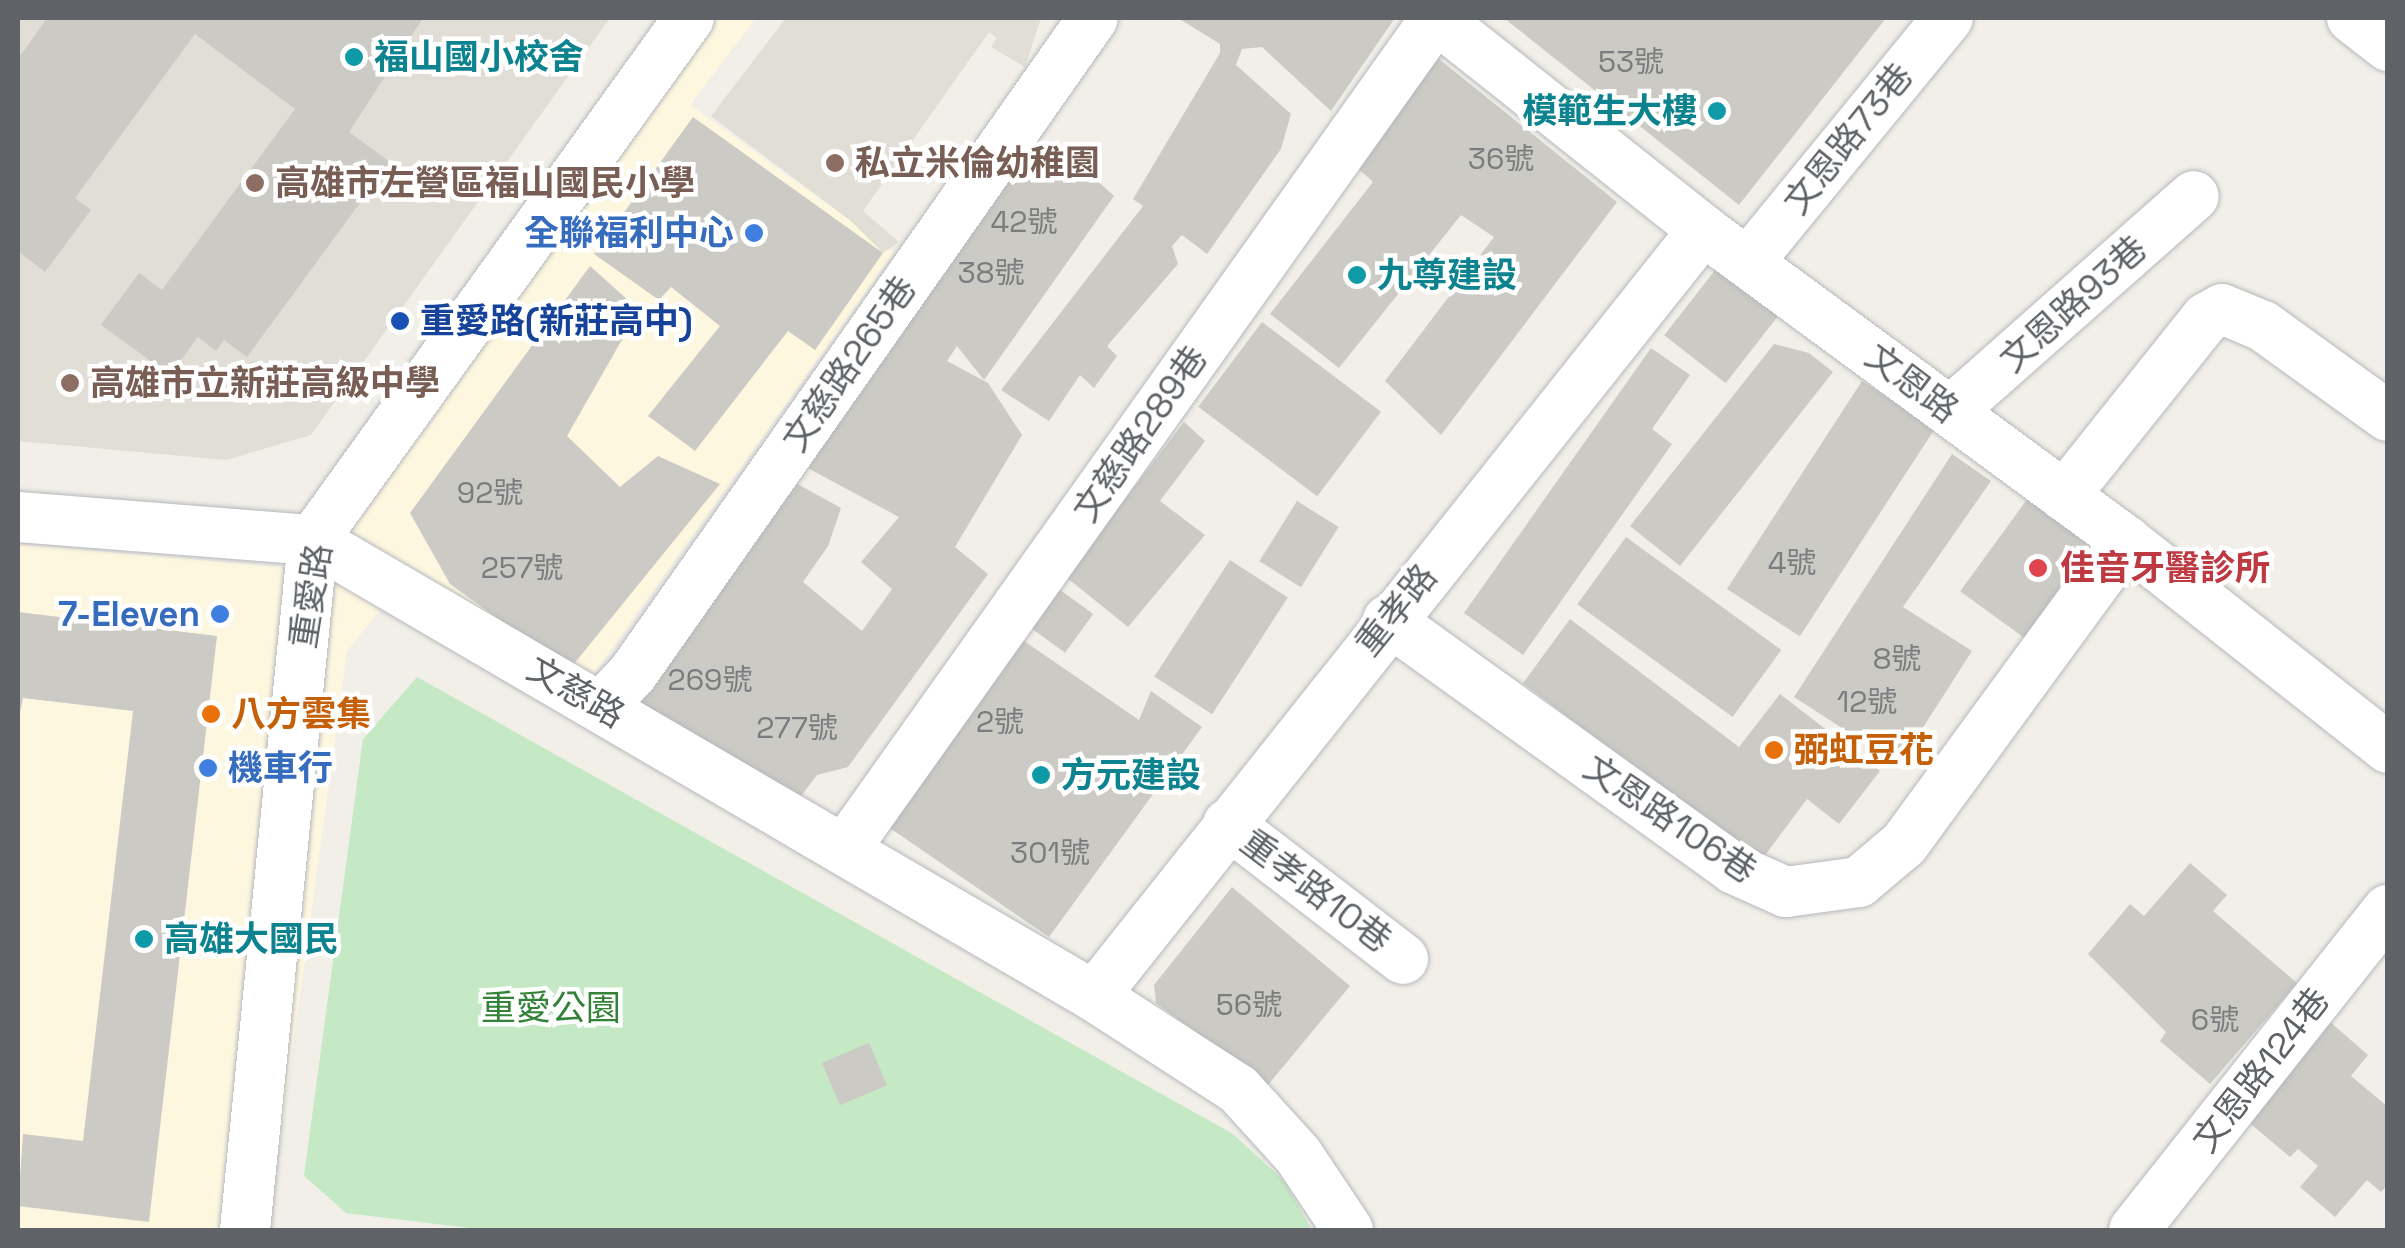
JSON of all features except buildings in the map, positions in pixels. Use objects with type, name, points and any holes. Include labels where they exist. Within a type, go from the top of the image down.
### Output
[{"type":"street","name":"重愛路","points":[[245,1230],[313,540],[688,18]]},
{"type":"street","name":"文慈路265巷","points":[[601,707],[633,673],[1093,18]]},
{"type":"street","name":"文恩路","points":[[1436,18],[1703,230],[2126,542],[2388,748]]},
{"type":"street","name":"文慈路289巷","points":[[844,850],[1436,18]]},
{"type":"street","name":"文恩路73巷","points":[[1748,261],[1948,18]]},
{"type":"street","name":"文恩路93巷","points":[[1951,411],[2194,196]]},
{"type":"street","name":"重孝路","points":[[1094,996],[1388,620],[1703,230]]},
{"type":"street","points":[[2064,496],[2206,318],[2222,309],[2263,326],[2388,416]]},
{"type":"street","name":"文慈路","points":[[18,517],[313,540],[1094,996],[1238,1089],[1298,1155],[1348,1230]]},
{"type":"street","name":"文恩路106巷","points":[[1388,620],[1734,868],[1786,892],[1858,882],[1904,844],[2126,542]]},
{"type":"street","name":"重孝路10巷","points":[[1228,824],[1404,959]]},
{"type":"street","name":"文恩路124巷","points":[[2134,1230],[2388,910]]},
{"type":"shaded area","name":"高雄市左營區福山國民小學","points":[[18,18],[610,18],[311,435],[226,460],[18,441]]},
{"type":"shaded area","points":[[690,18],[756,18],[690,105],[894,252],[591,678],[407,577],[347,651],[268,1230],[18,1230],[18,544],[278,567]]},
{"type":"shaded area","name":"私立米倫幼稚園","points":[[786,18],[1041,18],[1025,67],[991,47],[997,38],[989,32],[863,211],[899,242],[883,253],[851,221],[711,116]]},
{"type":"green space","name":"重愛公園","points":[[417,677],[1233,1134],[1284,1181],[1312,1230],[486,1230],[346,1213],[304,1176],[363,739]]},
{"type":"place","name":"福山國小校舍","points":[[354,57]]},
{"type":"place","name":"模範生大樓","points":[[1717,111]]},
{"type":"place","name":"私立米倫幼稚園","points":[[835,163]]},
{"type":"place","name":"高雄市左營區福山國民小學","points":[[255,183]]},
{"type":"place","name":"全聯福利中心","points":[[754,233]]},
{"type":"place","name":"九尊建設","points":[[1357,275]]},
{"type":"place","name":"重愛路(新莊高中)","points":[[400,321]]},
{"type":"place","name":"高雄市立新莊高級中學","points":[[70,383]]},
{"type":"place","name":"佳音牙醫診所","points":[[2038,568]]},
{"type":"place","name":"7-Eleven","points":[[220,614]]},
{"type":"place","name":"八方雲集","points":[[211,714]]},
{"type":"place","name":"弼虹豆花","points":[[1774,750]]},
{"type":"place","name":"機車行","points":[[208,768]]},
{"type":"place","name":"方元建設","points":[[1041,775]]},
{"type":"place","name":"高雄大國民","points":[[144,939]]}]
